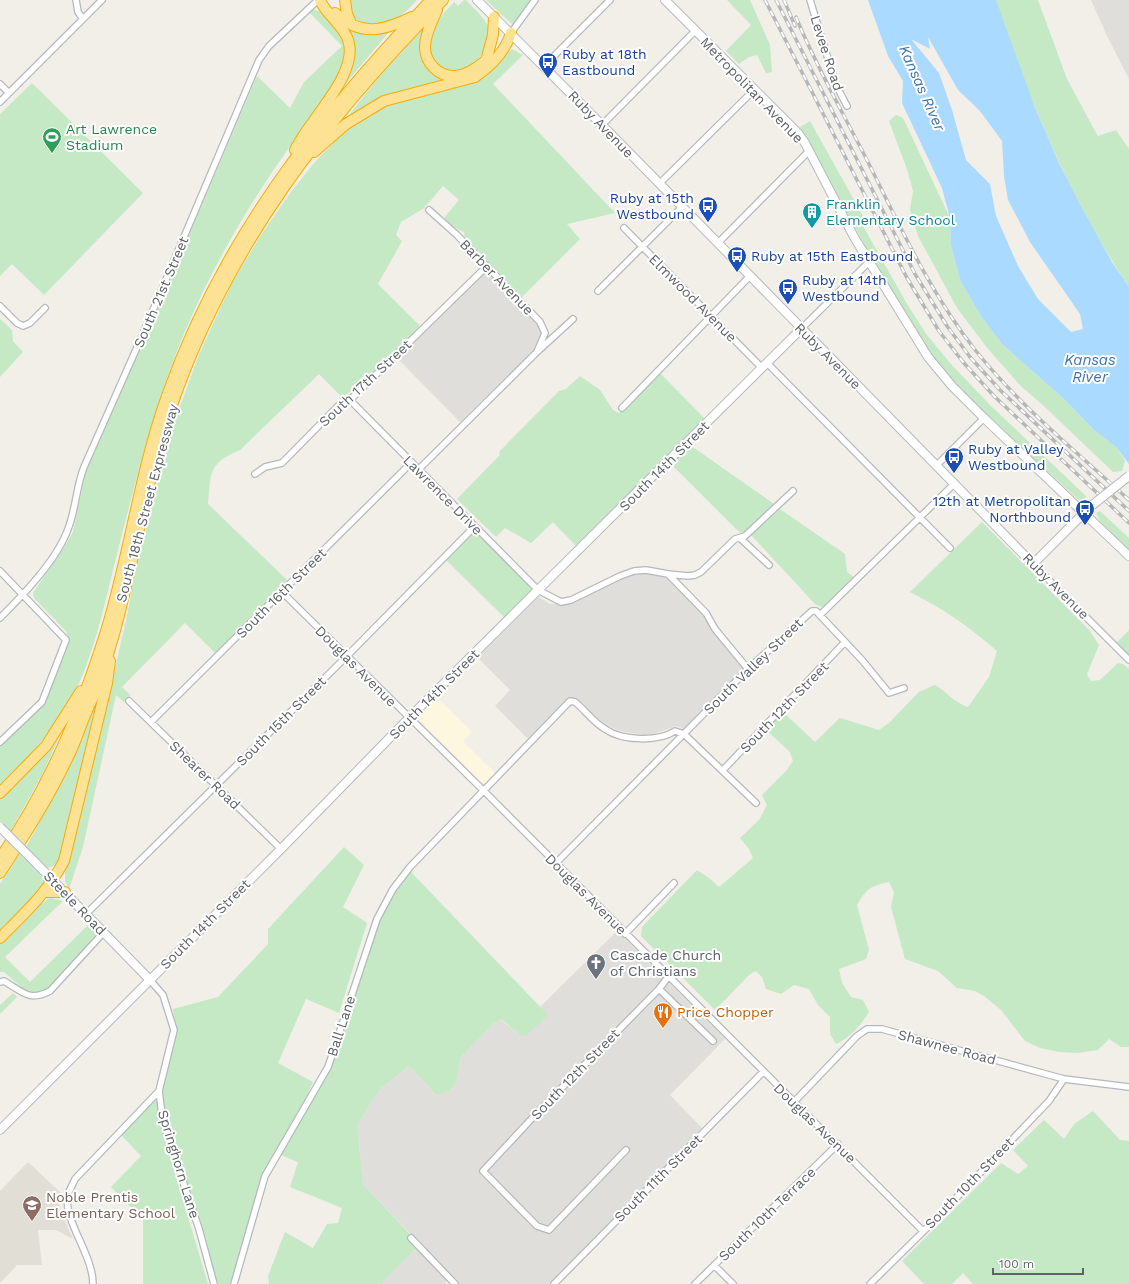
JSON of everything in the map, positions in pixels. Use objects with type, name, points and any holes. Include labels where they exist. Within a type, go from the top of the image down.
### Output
[{"type":"highway","points":[[319,0],[343,20],[352,25],[372,30],[393,26],[417,14]]},
{"type":"highway","points":[[283,175],[301,138],[340,81],[350,60],[350,49],[344,32],[324,9],[319,0]]},
{"type":"highway","points":[[345,0],[347,14],[352,25]]},
{"type":"highway","points":[[438,1],[425,41],[425,49],[430,64],[436,70],[455,76],[477,68],[486,61],[511,33]]},
{"type":"highway","name":"South 18th Street Expressway","points":[[0,858],[26,818],[44,785],[80,709],[107,627],[153,439],[167,395],[192,333],[214,285],[246,229],[314,132],[347,92],[417,14],[438,1]]},
{"type":"highway","name":"South 18th Street Expressway","points":[[0,873],[26,833],[69,756],[97,689],[113,632],[158,452],[172,407],[189,362],[229,275],[249,238],[296,168],[363,84],[438,1]]},
{"type":"highway","points":[[486,61],[493,35],[494,17]]},
{"type":"highway","points":[[296,168],[346,124],[384,101],[475,77],[484,71],[506,46],[511,33]]},
{"type":"highway","points":[[0,938],[45,892],[54,881],[64,861],[84,783],[107,682],[113,632]]},
{"type":"highway","points":[[0,793],[46,746],[69,711],[92,670]]},
{"type":"highway","points":[[45,892],[65,892]]},
{"type":"street","points":[[76,0],[78,12],[83,19]]},
{"type":"street","points":[[0,102],[102,0]]},
{"type":"street","name":"South 21st Street","points":[[0,618],[24,595],[63,541],[72,520],[78,487],[84,467],[260,60],[269,46],[319,0]]},
{"type":"street","name":"Ruby Avenue","points":[[477,0],[544,66],[801,329],[1129,660]]},
{"type":"street","points":[[511,33],[535,0]]},
{"type":"street","points":[[544,66],[610,0]]},
{"type":"street","name":"Metropolitan Avenue","points":[[665,0],[798,133],[809,151],[840,212],[870,262],[928,357],[952,386],[1129,556]]},
{"type":"street","name":"Levee Road","points":[[810,0],[836,85],[847,106]]},
{"type":"street","points":[[602,125],[696,31]]},
{"type":"street","points":[[0,84],[9,93]]},
{"type":"street","points":[[659,184],[755,89]]},
{"type":"street","points":[[718,243],[809,151]]},
{"type":"street","points":[[598,291],[682,207]]},
{"type":"street","name":"Barber Avenue","points":[[429,210],[487,266],[544,328],[544,338],[537,352]]},
{"type":"street","name":"Elmwood Avenue","points":[[624,228],[710,316],[764,365],[920,519]]},
{"type":"street","name":"South 14th Street","points":[[0,1130],[281,849],[409,718],[764,365],[870,262]]},
{"type":"street","name":"South 17th Street","points":[[255,474],[265,467],[282,463],[343,401],[353,397],[487,266]]},
{"type":"street","points":[[622,408],[750,276]]},
{"type":"street","points":[[0,306],[17,323],[23,326],[30,323],[45,308]]},
{"type":"street","points":[[418,470],[537,352],[573,320]]},
{"type":"street","name":"Lawrence Drive","points":[[348,399],[538,590],[561,602],[571,600],[620,576],[634,571],[646,570],[668,574]]},
{"type":"street","points":[[937,465],[984,418]]},
{"type":"street","name":"South 16th Street","points":[[151,722],[411,463]]},
{"type":"street","points":[[1033,564],[1083,513],[1129,476]]},
{"type":"street","name":"South Valley Street","points":[[555,864],[748,669],[810,612],[814,610],[820,615],[920,519],[955,483]]},
{"type":"street","points":[[741,539],[793,491]]},
{"type":"street","points":[[920,519],[950,548]]},
{"type":"street","name":"South 15th Street","points":[[86,914],[346,657],[475,526]]},
{"type":"street","points":[[668,574],[688,576],[701,572],[736,538],[741,539],[769,565]]},
{"type":"street","points":[[0,571],[66,640],[42,702],[0,742]]},
{"type":"street","points":[[668,574],[706,613],[715,629],[748,669]]},
{"type":"street","name":"Douglas Avenue","points":[[282,592],[346,657],[484,791],[555,864],[763,1072],[838,1144],[923,1231]]},
{"type":"street","points":[[820,615],[889,693],[904,688]]},
{"type":"street","name":"South 12th Street","points":[[723,770],[845,642]]},
{"type":"street","name":"Shearer Road","points":[[129,701],[281,849]]},
{"type":"street","name":"Ball Lane","points":[[234,1284],[265,1176],[328,1067],[377,919],[393,889],[410,867],[570,702],[575,702],[605,729],[616,735],[647,739],[668,736],[676,731],[684,734]]},
{"type":"street","points":[[684,734],[756,803]]},
{"type":"street","name":"Steele Road","points":[[0,827],[150,979]]},
{"type":"street","points":[[625,934],[674,883]]},
{"type":"street","points":[[0,982],[4,981],[32,997],[41,996],[50,991],[104,932]]},
{"type":"street","name":"South 12th Street","points":[[626,1150],[549,1230],[537,1226],[483,1171],[542,1107],[659,989],[668,977]]},
{"type":"street","name":"Springhorn Lane","points":[[150,979],[163,995],[174,1030],[159,1091],[163,1122],[199,1229],[214,1284]]},
{"type":"street","points":[[659,989],[713,1041]]},
{"type":"street","name":"Shawnee Road","points":[[794,1102],[857,1036],[872,1028],[882,1029],[1064,1078],[1129,1087]]},
{"type":"street","name":"South 11th Street","points":[[554,1284],[763,1072]]},
{"type":"street","name":"South 10th Street","points":[[870,1284],[1049,1101],[1064,1078]]},
{"type":"street","points":[[93,1284],[89,1262],[69,1214],[68,1194],[75,1179],[159,1091]]},
{"type":"street","name":"South 10th Terrace","points":[[695,1284],[758,1221],[785,1198],[838,1144]]},
{"type":"street","points":[[411,1238],[452,1283]]},
{"type":"street","points":[[714,1265],[733,1284]]},
{"type":"shaded area","points":[[1091,0],[1129,0],[1129,79],[1107,36]]},
{"type":"shaded area","points":[[485,272],[491,273],[539,325],[542,335],[537,347],[460,422],[397,358]]},
{"type":"shaded area","points":[[647,572],[660,574],[667,578],[700,612],[722,642],[743,665],[744,669],[684,729],[676,726],[648,736],[621,731],[603,724],[572,698],[529,740],[495,706],[510,690],[477,657],[535,599],[539,597],[550,604],[565,603],[622,577]]},
{"type":"shaded area","points":[[437,697],[472,732],[463,741],[496,774],[487,783],[482,783],[418,719],[418,716]]},
{"type":"shaded area","points":[[617,931],[725,1039],[670,1095],[702,1128],[549,1284],[458,1284],[363,1184],[357,1125],[381,1088],[409,1066],[437,1096],[450,1090],[457,1082],[460,1058],[494,1023],[500,1019],[520,1035],[547,1015],[540,1007]]},
{"type":"shaded area","name":"Noble Prentis Elementary School","points":[[28,1162],[61,1193],[59,1208],[73,1239],[56,1230],[38,1230],[42,1265],[17,1265],[0,1283],[0,1191]]},
{"type":"shaded area","points":[[417,1248],[446,1279],[446,1284],[384,1284],[383,1282]]},
{"type":"green space","points":[[348,0],[417,0],[405,12],[395,19],[382,23],[367,24],[355,18],[351,12]]},
{"type":"green space","points":[[466,0],[481,15],[488,26],[490,34],[485,49],[474,63],[459,71],[450,72],[440,67],[431,55],[429,47],[430,39],[437,22],[448,8],[454,2],[458,6]]},
{"type":"green space","points":[[486,0],[532,0],[513,25]]},
{"type":"green space","points":[[727,0],[750,0],[770,45],[772,72],[766,73],[757,55],[749,57],[739,64],[726,51],[751,25]]},
{"type":"green space","points":[[996,0],[1038,0],[1067,79],[1098,136],[1116,130],[1129,149],[1129,287],[1088,220],[1053,148],[1022,75]]},
{"type":"green space","points":[[313,10],[324,14],[335,27],[343,40],[345,51],[340,76],[254,200],[233,234],[206,287],[181,341],[157,407],[136,480],[97,634],[83,674],[65,710],[51,730],[0,785],[0,744],[46,696],[69,640],[66,631],[34,598],[33,593],[73,532],[86,471],[161,301],[257,76],[290,108],[304,82],[342,46],[309,12]]},
{"type":"green space","points":[[344,27],[389,32],[342,88],[346,78]]},
{"type":"green space","points":[[422,30],[425,31],[422,45],[449,79],[346,119],[378,78]]},
{"type":"green space","points":[[512,49],[523,55],[493,84],[615,213],[567,224],[580,239],[522,297],[464,236],[465,233],[452,226],[444,218],[459,200],[443,186],[424,208],[401,222],[396,235],[402,241],[378,284],[420,326],[356,388],[342,397],[319,374],[240,450],[222,460],[213,470],[208,504],[287,580],[215,653],[185,623],[122,687],[130,695],[124,702],[116,695],[83,847],[69,889],[65,882],[65,869],[79,822],[126,621],[135,573],[168,440],[198,357],[232,283],[261,235],[291,192],[315,162],[345,131],[387,105],[419,95],[471,84],[479,79]]},
{"type":"green space","name":"Art Lawrence Stadium","points":[[32,83],[143,193],[44,295],[12,264],[0,276],[0,114]]},
{"type":"green space","points":[[896,115],[903,118],[950,218],[951,246],[961,282],[981,316],[1002,344],[1064,399],[1094,430],[1116,447],[1125,461],[1122,471],[1113,472],[1021,386],[988,349],[957,308],[918,236],[910,210],[913,191],[907,169],[889,121]]},
{"type":"green space","points":[[810,121],[863,216],[859,219],[907,304],[927,335],[951,364],[991,406],[1087,497],[1079,500],[991,419],[959,387],[934,358],[888,287],[805,137],[800,127]]},
{"type":"green space","points":[[0,319],[12,330],[13,341],[23,352],[0,377]]},
{"type":"green space","points":[[659,372],[705,419],[577,547],[553,522],[531,543],[505,528],[496,537],[457,499],[500,455],[499,452],[559,391],[566,389],[580,376],[600,390],[613,410],[619,413]]},
{"type":"green space","points":[[690,445],[774,504],[745,531],[742,533],[738,531],[671,464]]},
{"type":"green space","points":[[780,509],[845,554],[847,572],[855,578],[823,607],[815,604],[751,535]]},
{"type":"green space","points":[[1100,511],[1129,538],[1129,549],[1100,521],[1096,513]]},
{"type":"green space","points":[[982,522],[1090,631],[1099,645],[1087,674],[1091,681],[1100,680],[1118,663],[1123,664],[1129,669],[1129,1047],[1121,1047],[1109,1039],[1098,1050],[1078,1053],[1059,1052],[1040,1048],[1025,1041],[1001,1010],[984,996],[975,991],[957,988],[938,971],[905,959],[891,907],[894,892],[889,882],[869,889],[857,905],[869,950],[866,959],[839,969],[842,983],[851,997],[863,1000],[869,1012],[859,1026],[846,1038],[836,1044],[830,1034],[830,1017],[818,1005],[809,989],[794,985],[781,994],[766,989],[762,977],[756,971],[750,974],[715,1010],[641,936],[642,927],[697,870],[719,887],[753,858],[749,849],[740,838],[759,820],[767,805],[762,795],[786,771],[793,761],[790,752],[766,730],[783,712],[815,742],[840,718],[879,730],[889,723],[919,692],[935,685],[959,703],[968,707],[989,677],[997,651],[955,618],[910,592]]},
{"type":"green space","points":[[476,533],[531,587],[531,592],[505,618],[446,560],[472,534]]},
{"type":"green space","points":[[1129,630],[1129,655],[1116,643]]},
{"type":"green space","points":[[97,702],[100,703],[62,855],[52,866],[44,866],[26,847],[62,781]]},
{"type":"green space","points":[[60,731],[62,731],[42,775],[10,832],[0,822],[0,798]]},
{"type":"green space","points":[[344,847],[364,865],[343,907],[367,923],[339,1013],[306,999],[278,1063],[313,1082],[300,1111],[262,1177],[232,1284],[218,1284],[167,1124],[162,1093],[176,1032],[173,1009],[218,997],[268,944],[268,929]]},
{"type":"green space","points":[[20,854],[44,879],[43,887],[0,933],[0,884]]},
{"type":"green space","points":[[410,871],[548,1015],[526,1036],[520,1035],[501,1019],[494,1023],[460,1058],[457,1082],[450,1090],[437,1096],[409,1066],[381,1088],[357,1125],[363,1184],[420,1245],[383,1282],[384,1284],[269,1284],[268,1276],[285,1232],[313,1248],[327,1224],[338,1223],[342,1208],[290,1187],[298,1162],[281,1155],[330,1065],[378,922],[396,887]]},
{"type":"green space","points":[[50,898],[63,901],[5,957],[30,982],[89,924],[96,934],[53,985],[43,991],[35,993],[26,991],[4,972],[0,972],[0,944],[37,906]]},
{"type":"green space","points":[[13,993],[17,997],[0,1014],[0,1005]]},
{"type":"green space","points":[[157,1101],[162,1130],[208,1284],[143,1284],[143,1220],[111,1187],[141,1156],[121,1135],[153,1102]]},
{"type":"green space","points":[[1093,1111],[1120,1140],[1129,1141],[1129,1284],[973,1284],[963,1273],[952,1284],[924,1284],[902,1261],[1001,1163],[1018,1174],[1028,1166],[1013,1150],[1044,1120],[1064,1139],[1074,1124]]},
{"type":"water","name":"Kansas River","points":[[868,0],[996,0],[1035,108],[1059,163],[1112,262],[1129,287],[1129,464],[1116,447],[1094,430],[1064,399],[1002,344],[981,316],[961,282],[951,246],[950,218],[942,188],[902,103],[903,81],[888,56]],"holes":[[[928,37],[958,90],[980,111],[1002,141],[1004,176],[1008,200],[1030,242],[1080,314],[1083,329],[1071,332],[1038,299],[1018,266],[996,216],[990,184],[966,160],[952,110],[939,73],[911,39],[930,49]]]},
{"type":"railway","points":[[765,0],[907,278],[939,331],[963,362],[994,396],[1129,523]]},
{"type":"railway","points":[[776,0],[915,274],[947,326],[970,357],[1000,390],[1129,511]]},
{"type":"railway","points":[[784,0],[795,26]]},
{"type":"railway","points":[[796,17],[821,71],[904,234],[930,282],[959,329],[1011,391],[1129,500]]},
{"type":"place","name":"Ruby at 18th Eastbound","points":[[548,79]]},
{"type":"place","name":"Art Lawrence Stadium","points":[[52,154]]},
{"type":"place","name":"Ruby at 15th Westbound","points":[[708,223]]},
{"type":"place","name":"Franklin Elementary School","points":[[812,229]]},
{"type":"place","name":"Ruby at 15th Eastbound","points":[[737,273]]},
{"type":"place","name":"Ruby at 14th Westbound","points":[[788,305]]},
{"type":"place","name":"Ruby at Valley Westbound","points":[[954,474]]},
{"type":"place","name":"12th at Metropolitan Northbound","points":[[1085,526]]},
{"type":"place","name":"Cascade Church of Christians","points":[[596,980]]},
{"type":"place","name":"Price Chopper","points":[[663,1029]]},
{"type":"place","name":"Noble Prentis Elementary School","points":[[32,1222]]}]
